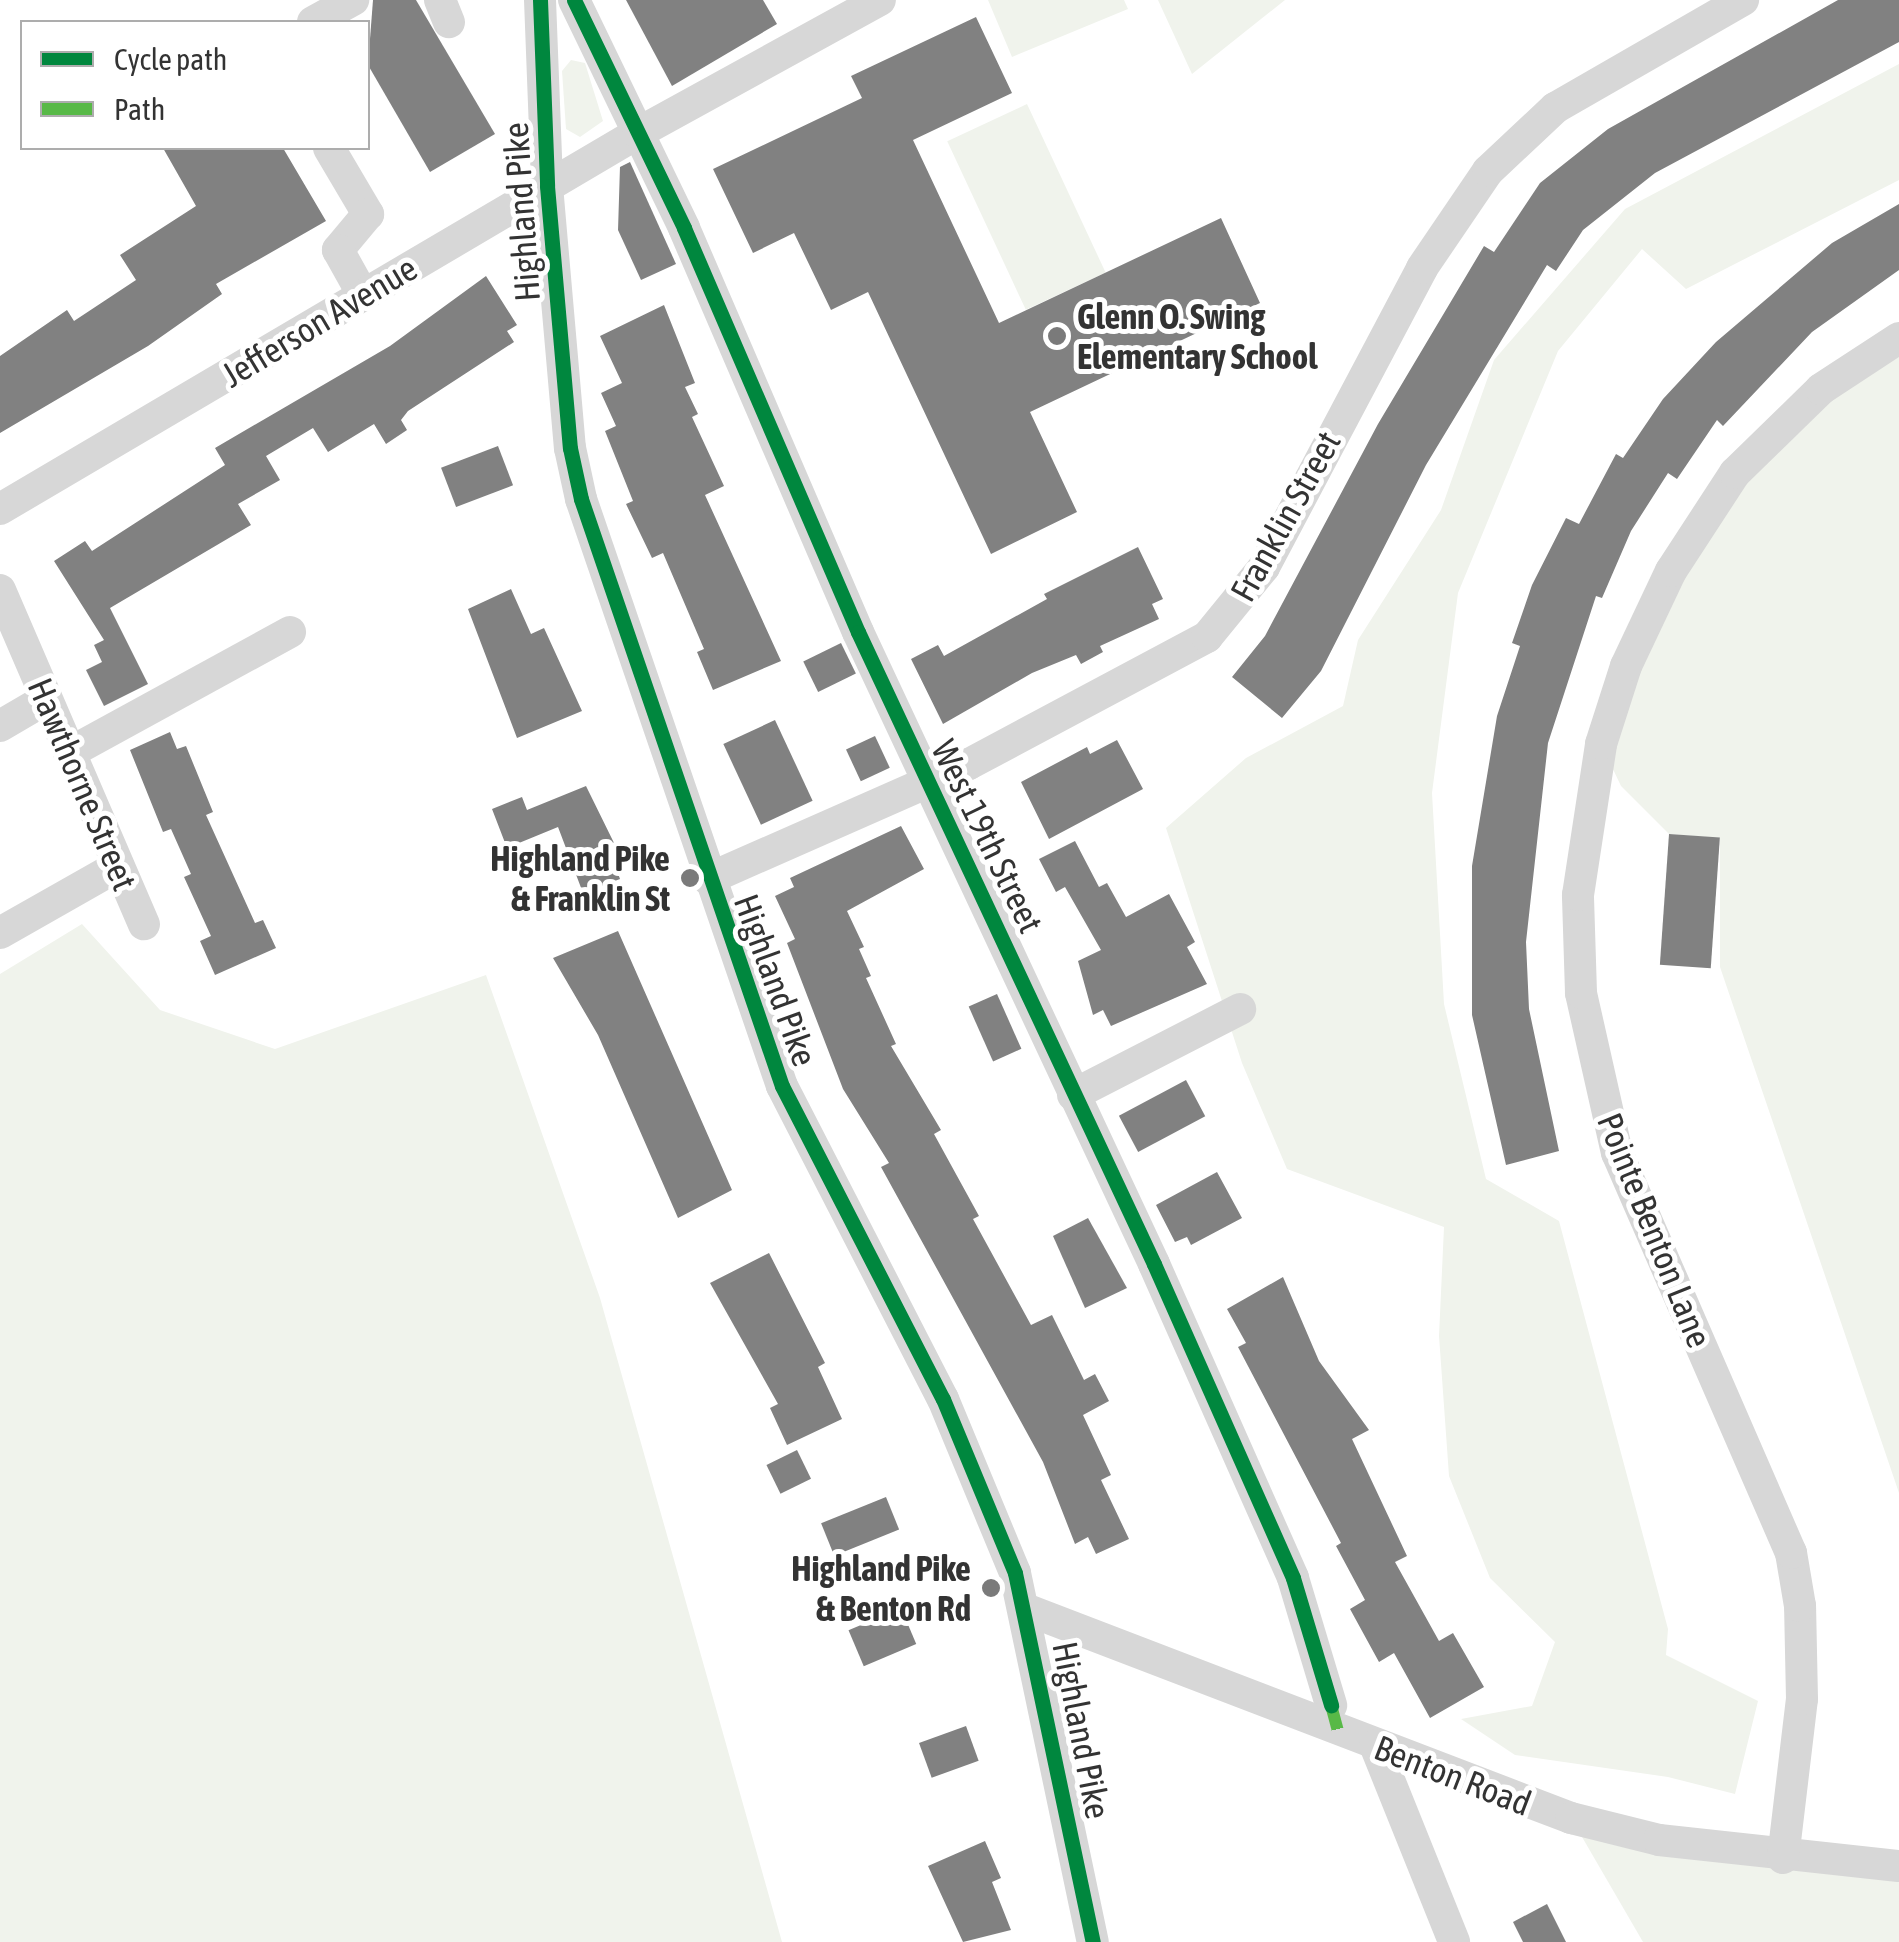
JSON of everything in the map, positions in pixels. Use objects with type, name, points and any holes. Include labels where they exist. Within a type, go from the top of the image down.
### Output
[{"type":"street","points":[[317,20],[353,0]]},
{"type":"street","name":"Highland Pike","points":[[540,0],[547,186],[570,448],[581,499],[782,1086],[942,1399],[1025,1609],[1093,1942]]},
{"type":"street","name":"West 19th Street","points":[[574,0],[638,133],[928,782],[1293,1578],[1332,1704]]},
{"type":"street","name":"Jefferson Avenue","points":[[0,509],[638,133],[880,0]]},
{"type":"street","name":"Franklin Street","points":[[708,879],[928,782],[1182,652],[1234,612],[1264,567],[1422,268],[1488,172],[1555,108],[1737,1]]},
{"type":"street","points":[[330,150],[368,214],[338,250],[363,295]]},
{"type":"street","name":"Pointe Benton Lane","points":[[1782,1858],[1802,1698],[1800,1606],[1791,1553],[1617,1152],[1581,993],[1578,896],[1601,744],[1626,666],[1671,570],[1735,473],[1822,390],[1899,338]]},
{"type":"street","name":"Hawthorne Street","points":[[0,590],[144,924]]},
{"type":"street","points":[[70,753],[290,632]]},
{"type":"street","points":[[0,726],[46,698]]},
{"type":"street","points":[[0,934],[118,866]]},
{"type":"street","points":[[1073,1095],[1240,1009]]},
{"type":"street","name":"Benton Road","points":[[1025,1609],[1571,1818],[1659,1840],[1782,1858],[1899,1866]]},
{"type":"street","points":[[1375,1745],[1454,1942]]},
{"type":"shaded area","points":[[988,0],[1124,0],[1128,9],[1012,57]]},
{"type":"shaded area","points":[[1158,0],[1285,0],[1192,74]]},
{"type":"shaded area","points":[[571,60],[585,63],[603,121],[580,137],[566,129],[562,71]]},
{"type":"shaded area","points":[[1899,64],[1899,180],[1686,289],[1642,249],[1558,351],[1458,593],[1432,793],[1444,1004],[1486,1179],[1559,1221],[1668,1629],[1666,1655],[1758,1701],[1735,1794],[1668,1777],[1515,1755],[1461,1719],[1532,1706],[1555,1642],[1490,1578],[1449,1476],[1439,1336],[1444,1227],[1287,1169],[1242,1063],[1166,828],[1246,758],[1343,706],[1358,640],[1441,510],[1494,360],[1625,209]]},
{"type":"shaded area","points":[[1027,104],[1106,273],[1026,310],[947,141]]},
{"type":"shaded area","points":[[1899,338],[1899,1493],[1720,967],[1720,838],[1669,834],[1621,786],[1601,744],[1710,506]]},
{"type":"shaded area","points":[[82,924],[160,1010],[275,1049],[486,975],[600,1298],[782,1942],[0,1942],[0,974]]},
{"type":"shaded area","points":[[1571,1818],[1899,1866],[1899,1942],[1643,1942]]},
{"type":"building","points":[[373,0],[416,0],[495,134],[430,172],[370,68]]},
{"type":"building","points":[[626,0],[763,0],[777,24],[672,86]]},
{"type":"building","points":[[1838,0],[1899,0],[1899,42],[1655,173],[1583,230],[1556,271],[1547,265],[1426,465],[1321,671],[1282,718],[1232,677],[1265,636],[1378,424],[1484,246],[1494,252],[1540,183],[1608,129]]},
{"type":"building","points":[[976,17],[1012,93],[913,140],[999,323],[1221,218],[1260,303],[1030,412],[1077,512],[991,554],[868,292],[831,310],[794,233],[753,253],[713,169],[862,98],[851,76]]},
{"type":"building","points":[[164,150],[284,150],[326,221],[216,284],[222,294],[148,346],[0,433],[0,356],[67,310],[74,321],[136,280],[120,255],[196,206]]},
{"type":"building","points":[[630,162],[676,264],[641,280],[618,230],[620,167]]},
{"type":"building","points":[[1899,204],[1899,270],[1812,332],[1723,426],[1717,420],[1677,479],[1668,473],[1631,531],[1602,598],[1596,596],[1548,743],[1526,942],[1529,1009],[1559,1151],[1506,1165],[1472,1015],[1472,866],[1497,716],[1520,646],[1512,643],[1532,585],[1566,518],[1579,524],[1616,454],[1623,458],[1663,399],[1716,342],[1832,243]]},
{"type":"building","points":[[486,276],[517,325],[507,331],[514,342],[408,411],[401,420],[407,430],[386,444],[374,424],[328,452],[313,428],[266,456],[280,480],[238,504],[251,525],[110,608],[148,684],[104,706],[86,670],[102,662],[94,645],[104,640],[54,561],[85,541],[92,551],[225,465],[215,448],[390,346]]},
{"type":"building","points":[[664,305],[695,383],[685,387],[698,414],[692,417],[724,486],[705,495],[781,661],[713,690],[697,652],[704,649],[663,553],[652,558],[626,504],[633,501],[605,431],[616,426],[601,393],[622,383],[600,336]]},
{"type":"building","points":[[498,446],[513,485],[456,507],[441,468]]},
{"type":"building","points":[[1138,547],[1163,599],[1152,604],[1159,619],[1100,646],[1103,652],[1081,664],[1076,655],[1032,673],[943,724],[911,659],[938,645],[944,656],[1047,599],[1044,594]]},
{"type":"building","points":[[511,589],[531,634],[544,628],[582,711],[517,738],[468,609]]},
{"type":"building","points":[[841,643],[856,674],[818,692],[803,661]]},
{"type":"building","points":[[775,720],[813,801],[761,825],[723,744]]},
{"type":"building","points":[[170,732],[177,749],[186,746],[213,812],[206,815],[255,923],[263,920],[276,948],[215,975],[200,941],[211,936],[184,877],[191,874],[171,829],[163,832],[130,750]]},
{"type":"building","points":[[875,736],[890,768],[861,781],[846,750]]},
{"type":"building","points":[[1117,740],[1143,789],[1049,839],[1021,782],[1087,747],[1090,754]]},
{"type":"building","points":[[586,786],[616,847],[610,850],[620,879],[583,893],[558,827],[507,848],[492,809],[522,797],[527,810]]},
{"type":"building","points":[[901,826],[924,869],[847,911],[864,947],[859,949],[871,976],[866,978],[896,1044],[891,1046],[941,1130],[934,1134],[979,1216],[973,1219],[1031,1325],[1052,1315],[1084,1380],[1095,1374],[1109,1401],[1083,1415],[1111,1475],[1101,1480],[1129,1539],[1096,1554],[1088,1537],[1075,1544],[1043,1462],[881,1167],[889,1163],[843,1089],[787,943],[795,939],[775,896],[794,887],[790,878]]},
{"type":"building","points":[[1669,834],[1720,838],[1711,968],[1660,965]]},
{"type":"building","points":[[1075,841],[1099,887],[1107,883],[1126,917],[1169,894],[1195,942],[1187,947],[1207,984],[1111,1026],[1103,1010],[1093,1015],[1078,961],[1101,950],[1065,887],[1056,892],[1039,859]]},
{"type":"building","points":[[618,931],[732,1190],[678,1218],[598,1035],[553,958]]},
{"type":"building","points":[[997,994],[1021,1049],[993,1061],[969,1007]]},
{"type":"building","points":[[1186,1080],[1205,1116],[1138,1152],[1119,1116]]},
{"type":"building","points":[[1217,1172],[1242,1218],[1191,1245],[1187,1237],[1175,1242],[1156,1205]]},
{"type":"building","points":[[1088,1218],[1127,1288],[1085,1308],[1053,1236]]},
{"type":"building","points":[[769,1253],[825,1363],[818,1367],[842,1419],[787,1445],[770,1408],[778,1404],[710,1283]]},
{"type":"building","points":[[1283,1277],[1319,1361],[1369,1430],[1352,1439],[1407,1556],[1395,1562],[1439,1641],[1453,1633],[1484,1687],[1430,1718],[1394,1653],[1379,1662],[1350,1609],[1365,1600],[1336,1546],[1341,1543],[1238,1347],[1246,1343],[1227,1309]]},
{"type":"building","points":[[797,1450],[811,1479],[780,1494],[766,1465]]},
{"type":"building","points":[[886,1497],[899,1529],[834,1556],[821,1523]]},
{"type":"building","points":[[901,1608],[916,1644],[864,1666],[849,1630]]},
{"type":"building","points":[[966,1726],[979,1761],[932,1778],[919,1743]]},
{"type":"building","points":[[985,1841],[1001,1878],[992,1882],[1011,1930],[963,1942],[928,1866]]},
{"type":"building","points":[[1547,1904],[1566,1942],[1523,1942],[1513,1922]]},
{"type":"marked path","points":[[1331,1705],[1338,1732]]},
{"type":"cycle path","points":[[540,0],[547,186],[570,448],[581,499],[782,1086],[943,1399],[1015,1573],[1093,1942]]},
{"type":"cycle path","points":[[574,0],[684,228],[858,632],[1154,1264],[1293,1578],[1331,1705]]},
{"type":"place","name":"Glenn O. Swing Elementary School","points":[[1057,336]]},
{"type":"place","name":"Highland Pike & Franklin St","points":[[690,878]]},
{"type":"place","name":"Highland Pike & Benton Rd","points":[[991,1588]]}]
